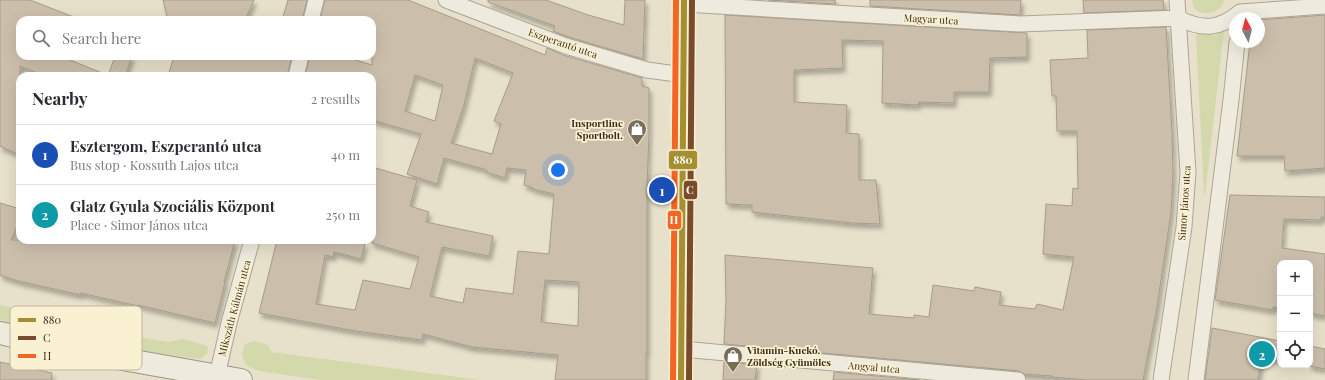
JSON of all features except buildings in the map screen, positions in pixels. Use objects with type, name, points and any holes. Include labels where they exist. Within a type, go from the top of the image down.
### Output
[{"type":"main road","points":[[681,380],[684,2]]},
{"type":"main road","points":[[0,333],[10,335]]},
{"type":"main road","points":[[142,363],[241,380]]},
{"type":"street","points":[[312,16],[316,0]]},
{"type":"street","name":"Eszperantó utca","points":[[446,0],[566,46],[648,70],[684,75]]},
{"type":"street","name":"Simor János utca","points":[[1161,380],[1184,227],[1188,172],[1177,0]]},
{"type":"street","name":"Magyar utca","points":[[684,2],[1020,24],[1178,18]]},
{"type":"street","points":[[1178,18],[1191,24],[1204,27],[1222,24],[1231,20],[1240,10],[1325,6]]},
{"type":"street","points":[[1196,380],[1236,48]]},
{"type":"street","points":[[297,72],[300,60]]},
{"type":"street","name":"Mikszáth Kálmán utca","points":[[217,376],[229,323],[251,244]]},
{"type":"street","name":"Angyal utca","points":[[682,349],[1018,380]]},
{"type":"green space","points":[[1192,0],[1224,0],[1219,9],[1212,13],[1204,13],[1194,8]]},
{"type":"green space","points":[[1223,30],[1205,195],[1196,35],[1201,32],[1216,35]]},
{"type":"green space","points":[[0,305],[10,307],[10,323],[0,320]]},
{"type":"green space","points":[[142,337],[168,342],[183,339],[208,346],[207,354],[201,359],[142,351]]},
{"type":"green space","points":[[255,341],[268,345],[272,352],[480,380],[320,380],[259,371],[247,366],[242,356],[245,344]]},
{"type":"transit line","name":"H","points":[[673,380],[676,0]]},
{"type":"transit line","name":"880","points":[[681,380],[684,0]]},
{"type":"transit line","name":"C","points":[[689,380],[692,0]]},
{"type":"place","name":"Insportline Sportbolt.","points":[[637,146]]},
{"type":"place","name":"Esztergom, Eszperantó utca","points":[[662,190]]},
{"type":"place","name":"Glatz Gyula Szociális Központ","points":[[1262,354]]},
{"type":"place","name":"Vitamin-Kuckó. Zöldség Gyümölcs","points":[[733,373]]}]
